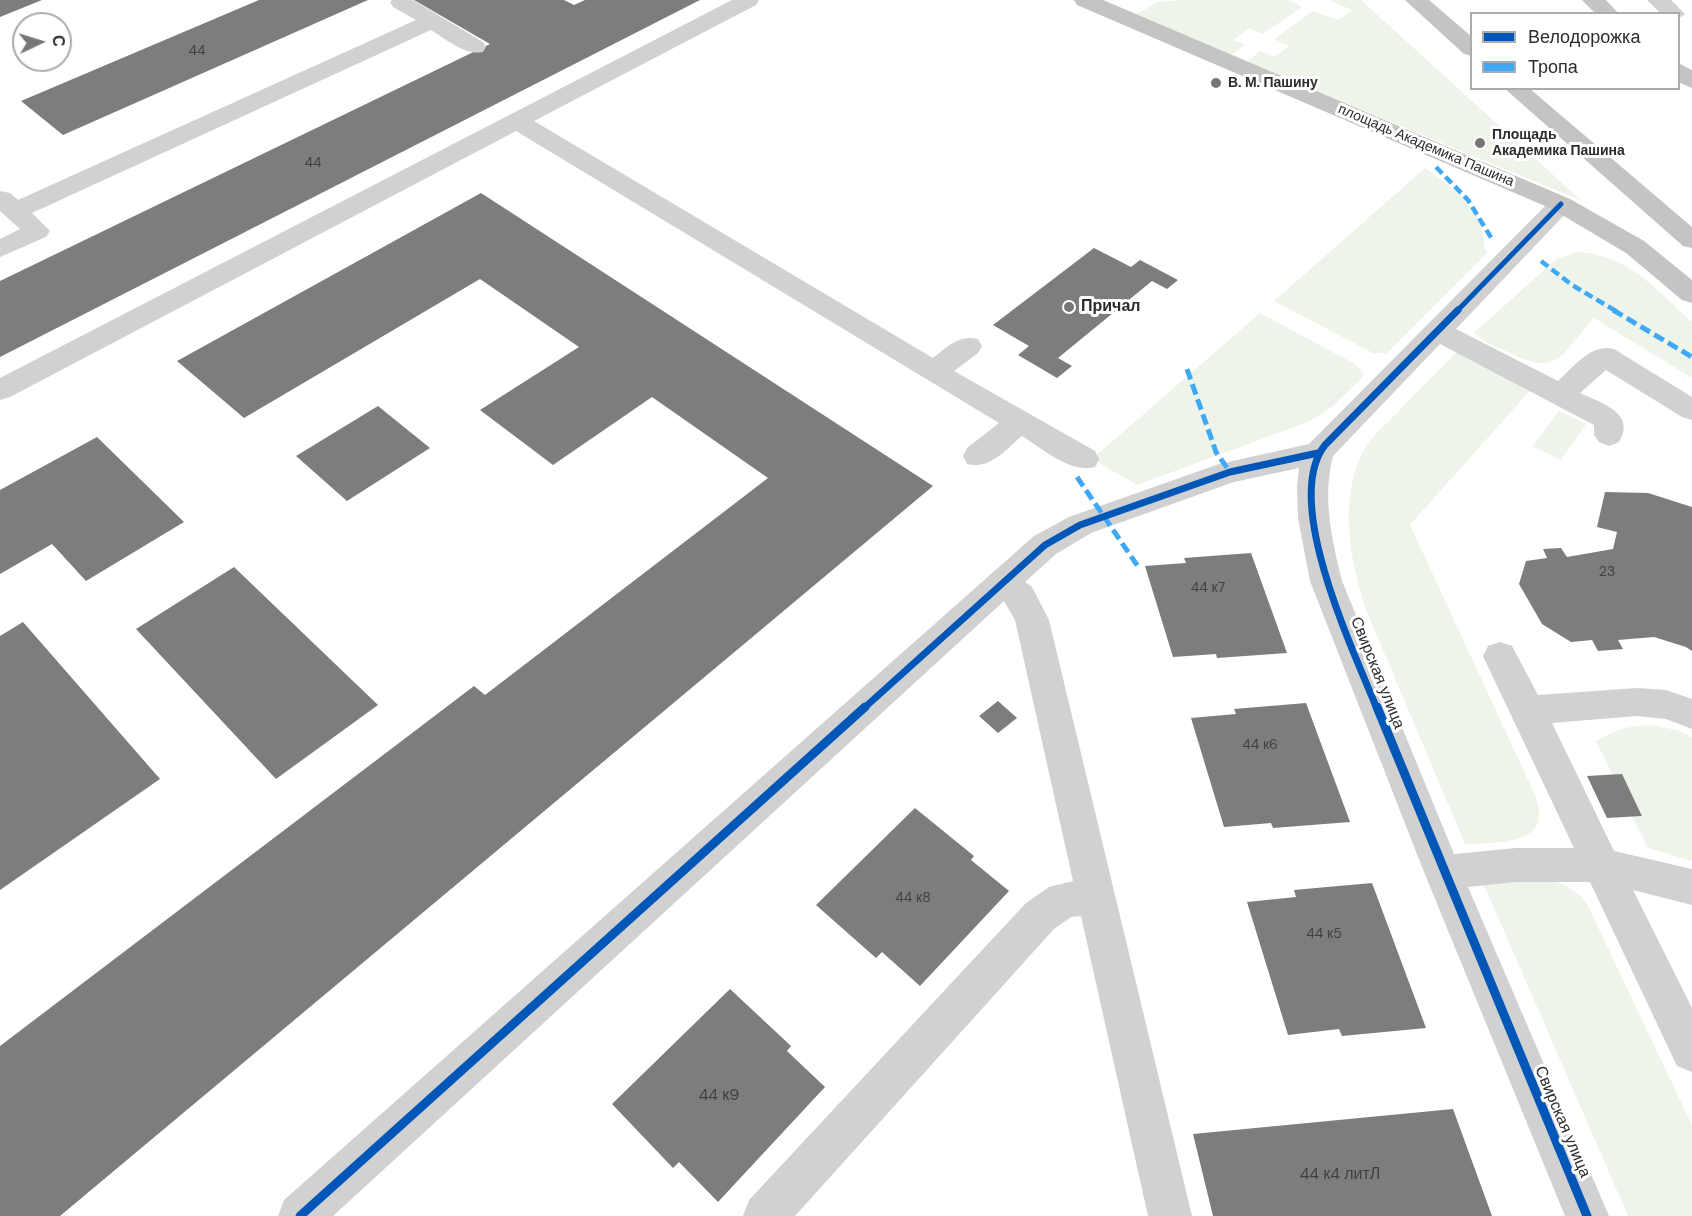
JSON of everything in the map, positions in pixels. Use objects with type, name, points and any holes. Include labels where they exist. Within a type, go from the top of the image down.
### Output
[{"type":"main road","name":"площадь Академика Пашина","points":[[1085,0],[1561,204],[1635,247],[1692,294]]},
{"type":"main road","points":[[1416,0],[1470,47]]},
{"type":"main road","points":[[1593,0],[1608,12]]},
{"type":"main road","points":[[1680,72],[1692,81]]},
{"type":"main road","points":[[1517,90],[1692,240]]},
{"type":"street","points":[[0,390],[748,0]]},
{"type":"street","points":[[1658,0],[1672,12]]},
{"type":"street","points":[[401,2],[475,47]]},
{"type":"street","points":[[0,249],[38,231],[8,204],[432,21]]},
{"type":"street","points":[[517,121],[934,372],[1084,459]]},
{"type":"street","points":[[300,1216],[1045,545],[1080,525],[1230,472],[1318,453],[1506,263],[1561,204]]},
{"type":"street","points":[[1437,331],[1609,420],[1609,435]]},
{"type":"street","points":[[934,372],[968,346]]},
{"type":"street","points":[[1561,394],[1604,356],[1692,410]]},
{"type":"street","points":[[978,456],[1020,422]]},
{"type":"street","name":"Свирская улица","points":[[1318,453],[1312,490],[1315,531],[1326,581],[1443,872],[1587,1216]]},
{"type":"street","points":[[1004,583],[1020,596],[1032,620],[1170,1216]]},
{"type":"street","points":[[1500,656],[1692,1051]]},
{"type":"street","points":[[1528,710],[1637,702],[1665,705],[1692,714]]},
{"type":"street","points":[[1443,872],[1516,865],[1600,865],[1692,887]]},
{"type":"street","points":[[765,1216],[1040,916],[1063,900],[1096,896]]},
{"type":"shaded area","points":[[1289,0],[1302,7],[1263,34],[1249,28],[1233,40],[1245,45],[1231,55],[1135,15],[1158,2]]},
{"type":"shaded area","name":"Площадь Академика Пашина","points":[[1329,0],[1361,0],[1582,201],[1247,62],[1260,51],[1274,57],[1289,46],[1274,39],[1313,11],[1338,20],[1352,10]]},
{"type":"shaded area","points":[[1425,168],[1450,186],[1477,216],[1487,253],[1387,353],[1373,353],[1274,301]]},
{"type":"shaded area","points":[[1576,252],[1595,254],[1627,267],[1653,286],[1692,322],[1692,378],[1594,318],[1567,350],[1551,362],[1528,361],[1502,350],[1474,333],[1556,259]]},
{"type":"shaded area","points":[[1260,313],[1355,364],[1363,373],[1363,377],[1332,407],[1308,422],[1137,485],[1092,459]]},
{"type":"shaded area","points":[[1459,350],[1534,386],[1410,525],[1536,797],[1539,818],[1532,832],[1515,840],[1493,843],[1465,844],[1369,617],[1356,575],[1349,530],[1352,486],[1357,465],[1367,445]]},
{"type":"shaded area","points":[[1559,411],[1586,424],[1561,460],[1533,446]]},
{"type":"shaded area","points":[[1650,725],[1677,730],[1692,737],[1692,861],[1648,848],[1632,816],[1642,815],[1622,774],[1612,774],[1596,741],[1622,729]]},
{"type":"shaded area","points":[[1526,879],[1553,881],[1561,884],[1575,891],[1587,904],[1692,1125],[1692,1216],[1628,1216],[1484,885]]},
{"type":"building","points":[[0,0],[42,0],[12,12],[0,17]]},
{"type":"building","points":[[259,0],[368,0],[63,135],[21,101]]},
{"type":"building","points":[[414,0],[564,0],[574,5],[585,0],[700,0],[0,357],[0,281],[490,44]]},
{"type":"building","points":[[481,193],[933,486],[60,1216],[0,1216],[0,1046],[474,686],[485,695],[768,478],[652,397],[553,465],[480,410],[579,347],[480,279],[244,418],[177,361]]},
{"type":"building","name":"Причал","points":[[1094,248],[1131,267],[1140,260],[1178,280],[1167,289],[1152,281],[1058,358],[1072,366],[1057,378],[1018,355],[1029,346],[993,325]]},
{"type":"building","points":[[378,406],[430,448],[347,501],[296,456]]},
{"type":"building","points":[[97,437],[184,522],[86,581],[52,544],[0,574],[0,490]]},
{"type":"building","points":[[1605,492],[1648,493],[1692,507],[1692,651],[1654,637],[1618,640],[1623,649],[1598,651],[1592,640],[1571,642],[1542,624],[1519,584],[1526,561],[1547,558],[1543,549],[1561,548],[1567,557],[1613,549],[1617,532],[1597,527]]},
{"type":"building","points":[[1251,553],[1287,653],[1217,658],[1216,654],[1173,657],[1145,566],[1186,563],[1184,558]]},
{"type":"building","points":[[234,567],[378,705],[276,779],[136,629]]},
{"type":"building","points":[[23,622],[160,779],[0,890],[0,636]]},
{"type":"building","points":[[998,701],[1017,718],[998,733],[979,716]]},
{"type":"building","points":[[1306,703],[1350,822],[1273,828],[1271,823],[1224,827],[1191,718],[1236,714],[1234,709]]},
{"type":"building","points":[[1622,774],[1642,816],[1607,818],[1587,776]]},
{"type":"building","points":[[915,808],[974,856],[971,860],[1009,891],[920,986],[882,952],[876,958],[816,905]]},
{"type":"building","points":[[1372,883],[1426,1028],[1342,1036],[1339,1029],[1288,1035],[1247,902],[1296,897],[1294,890]]},
{"type":"building","points":[[730,989],[791,1046],[787,1051],[825,1087],[718,1202],[679,1162],[673,1168],[612,1104]]},
{"type":"building","points":[[1453,1109],[1492,1216],[1213,1216],[1193,1134]]},
{"type":"marked path","points":[[1436,167],[1468,200],[1492,239]]},
{"type":"marked path","points":[[1541,261],[1572,285],[1692,357]]},
{"type":"marked path","points":[[1187,369],[1216,452],[1230,472]]},
{"type":"marked path","points":[[1077,477],[1139,568]]},
{"type":"cycle path","points":[[1561,204],[1325,445],[1318,455],[1314,470],[1312,502],[1313,518],[1326,581],[1443,872],[1587,1216]]},
{"type":"cycle path","points":[[300,1216],[1045,545],[1080,525],[1230,472],[1318,453]]},
{"type":"place","name":"В. М. Пашину","points":[[1216,83]]},
{"type":"place","name":"Площадь Академика Пашина","points":[[1480,143]]},
{"type":"place","name":"Причал","points":[[1069,307]]}]
